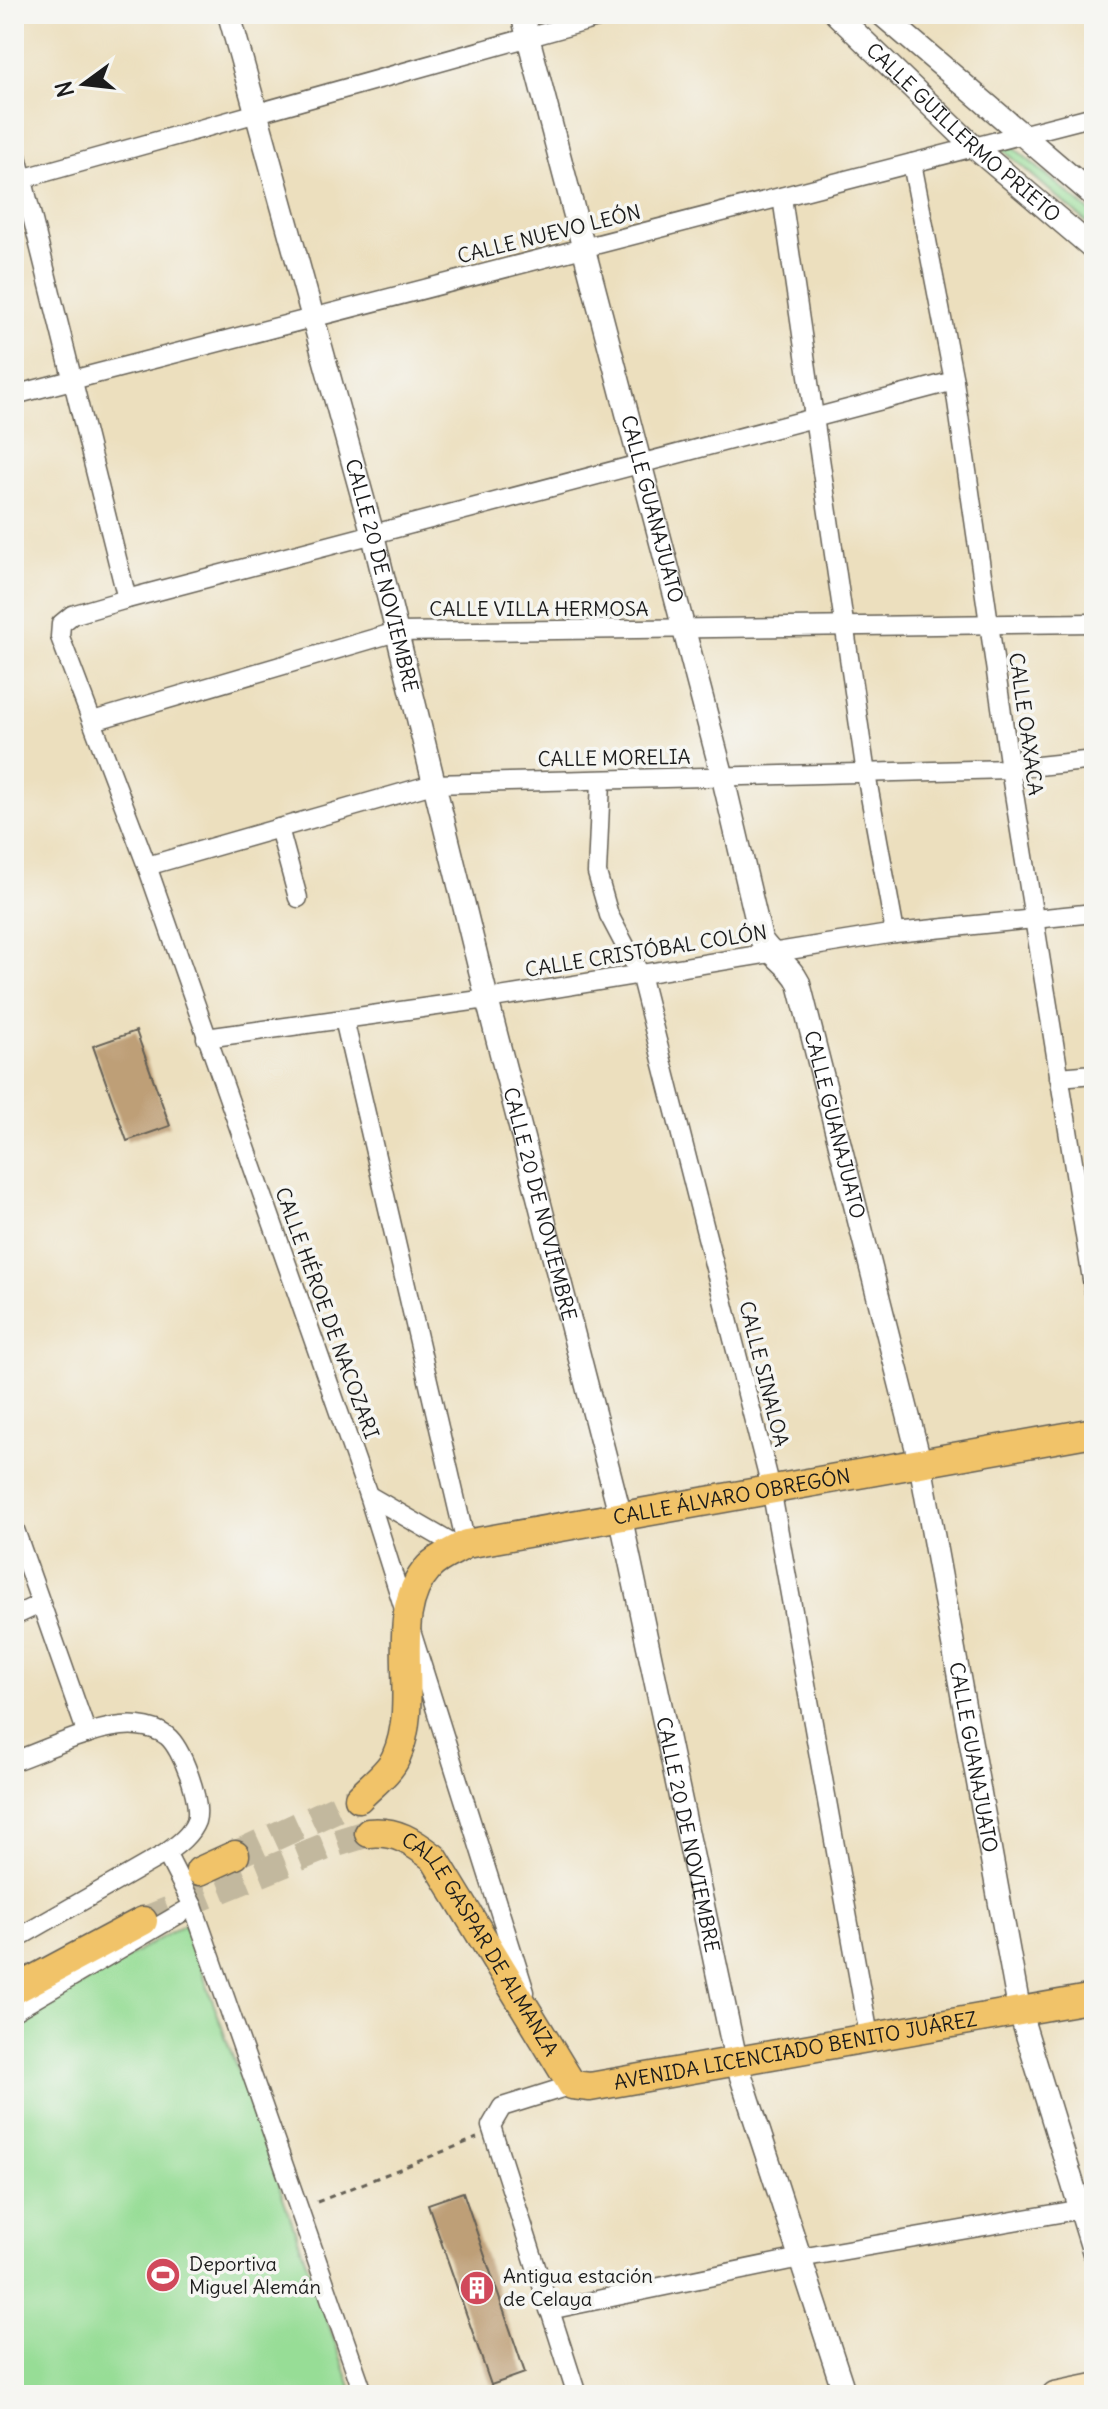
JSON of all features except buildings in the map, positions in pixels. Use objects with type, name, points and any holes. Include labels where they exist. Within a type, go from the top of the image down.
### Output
[{"type":"main road","name":"CALLE ÁLVARO OBREGÓN","points":[[406,1614],[416,1585],[431,1564],[463,1546],[620,1514],[1094,1432]]},
{"type":"main road","points":[[359,1798],[396,1759],[409,1706],[406,1614]]},
{"type":"main road","name":"CALLE GASPAR DE ALMANZA","points":[[369,1833],[383,1832],[407,1838],[434,1858],[572,2085]]},
{"type":"main road","points":[[200,1871],[235,1855]]},
{"type":"main road","points":[[14,1969],[140,1915],[14,1990]]},
{"type":"main road","name":"AVENIDA LICENCIADO BENITO JUÁREZ","points":[[572,2085],[590,2087],[1094,1998]]},
{"type":"main road","points":[[1055,2395],[1094,2387]]},
{"type":"street","name":"CALLE 20 DE NOVIEMBRE","points":[[229,14],[373,535],[487,999],[620,1514],[736,2061],[845,2395]]},
{"type":"street","name":"CALLE GUANAJUATO","points":[[522,14],[723,778],[761,939],[770,953],[792,968],[799,983],[920,1462],[1019,2009],[1088,2208],[1094,2253]]},
{"type":"street","points":[[19,180],[612,14]]},
{"type":"street","name":"CALLE GUILLERMO PRIETO","points":[[836,14],[974,147],[1094,249]]},
{"type":"street","name":"CALLE GUILLERMO PRIETO","points":[[881,14],[1094,196]]},
{"type":"street","name":"CALLE NUEVO LEÓN","points":[[14,395],[1094,116]]},
{"type":"street","points":[[14,144],[19,180],[73,379],[127,599],[640,464],[813,415],[954,381]]},
{"type":"street","name":"CALLE OAXACA","points":[[912,163],[954,381],[1010,769],[1094,1292]]},
{"type":"street","points":[[782,197],[866,774],[895,933]]},
{"type":"street","name":"CALLE HÉROE DE NACOZARI","points":[[127,599],[72,615],[61,624],[60,637],[147,866],[368,1495],[536,2024]]},
{"type":"street","name":"CALLE VILLA HERMOSA","points":[[93,721],[396,632],[1094,623]]},
{"type":"street","name":"CALLE MORELIA","points":[[147,866],[433,784],[1010,769],[1094,760]]},
{"type":"street","name":"CALLE SINALOA","points":[[601,781],[597,873],[609,915],[640,974],[771,1488],[869,2036]]},
{"type":"street","points":[[279,828],[298,898]]},
{"type":"street","name":"CALLE CRISTÓBAL COLÓN","points":[[206,1038],[487,999],[895,933],[1094,913]]},
{"type":"street","points":[[344,1019],[463,1546]]},
{"type":"street","points":[[1059,1077],[1094,1074]]},
{"type":"street","points":[[368,1495],[463,1546]]},
{"type":"street","points":[[14,1527],[87,1734]]},
{"type":"street","points":[[14,1616],[40,1604]]},
{"type":"street","points":[[14,1761],[87,1734],[135,1725],[152,1728],[169,1737],[189,1775],[197,1805],[195,1822],[182,1840],[166,1853],[14,1940]]},
{"type":"street","points":[[166,1853],[193,1906],[364,2395]]},
{"type":"street","points":[[14,2011],[193,1906]]},
{"type":"street","points":[[572,2085],[502,2107],[491,2126],[577,2395]]},
{"type":"street","points":[[549,2310],[800,2258],[1088,2208]]},
{"type":"path","points":[[316,2202],[472,2137]]},
{"type":"green space","points":[[1012,146],[1094,215],[1094,229],[1002,149]]},
{"type":"green space","name":"Deportiva Miguel Alemán","points":[[185,1924],[354,2395],[14,2395],[14,2024]]},
{"type":"tunnel","points":[[235,1855],[359,1798]]},
{"type":"tunnel","points":[[143,1921],[327,1846],[369,1833]]},
{"type":"place","name":"Deportiva Miguel Alemán","points":[[163,2275]]},
{"type":"place","name":"Antigua estación de Celaya","points":[[477,2288]]}]
